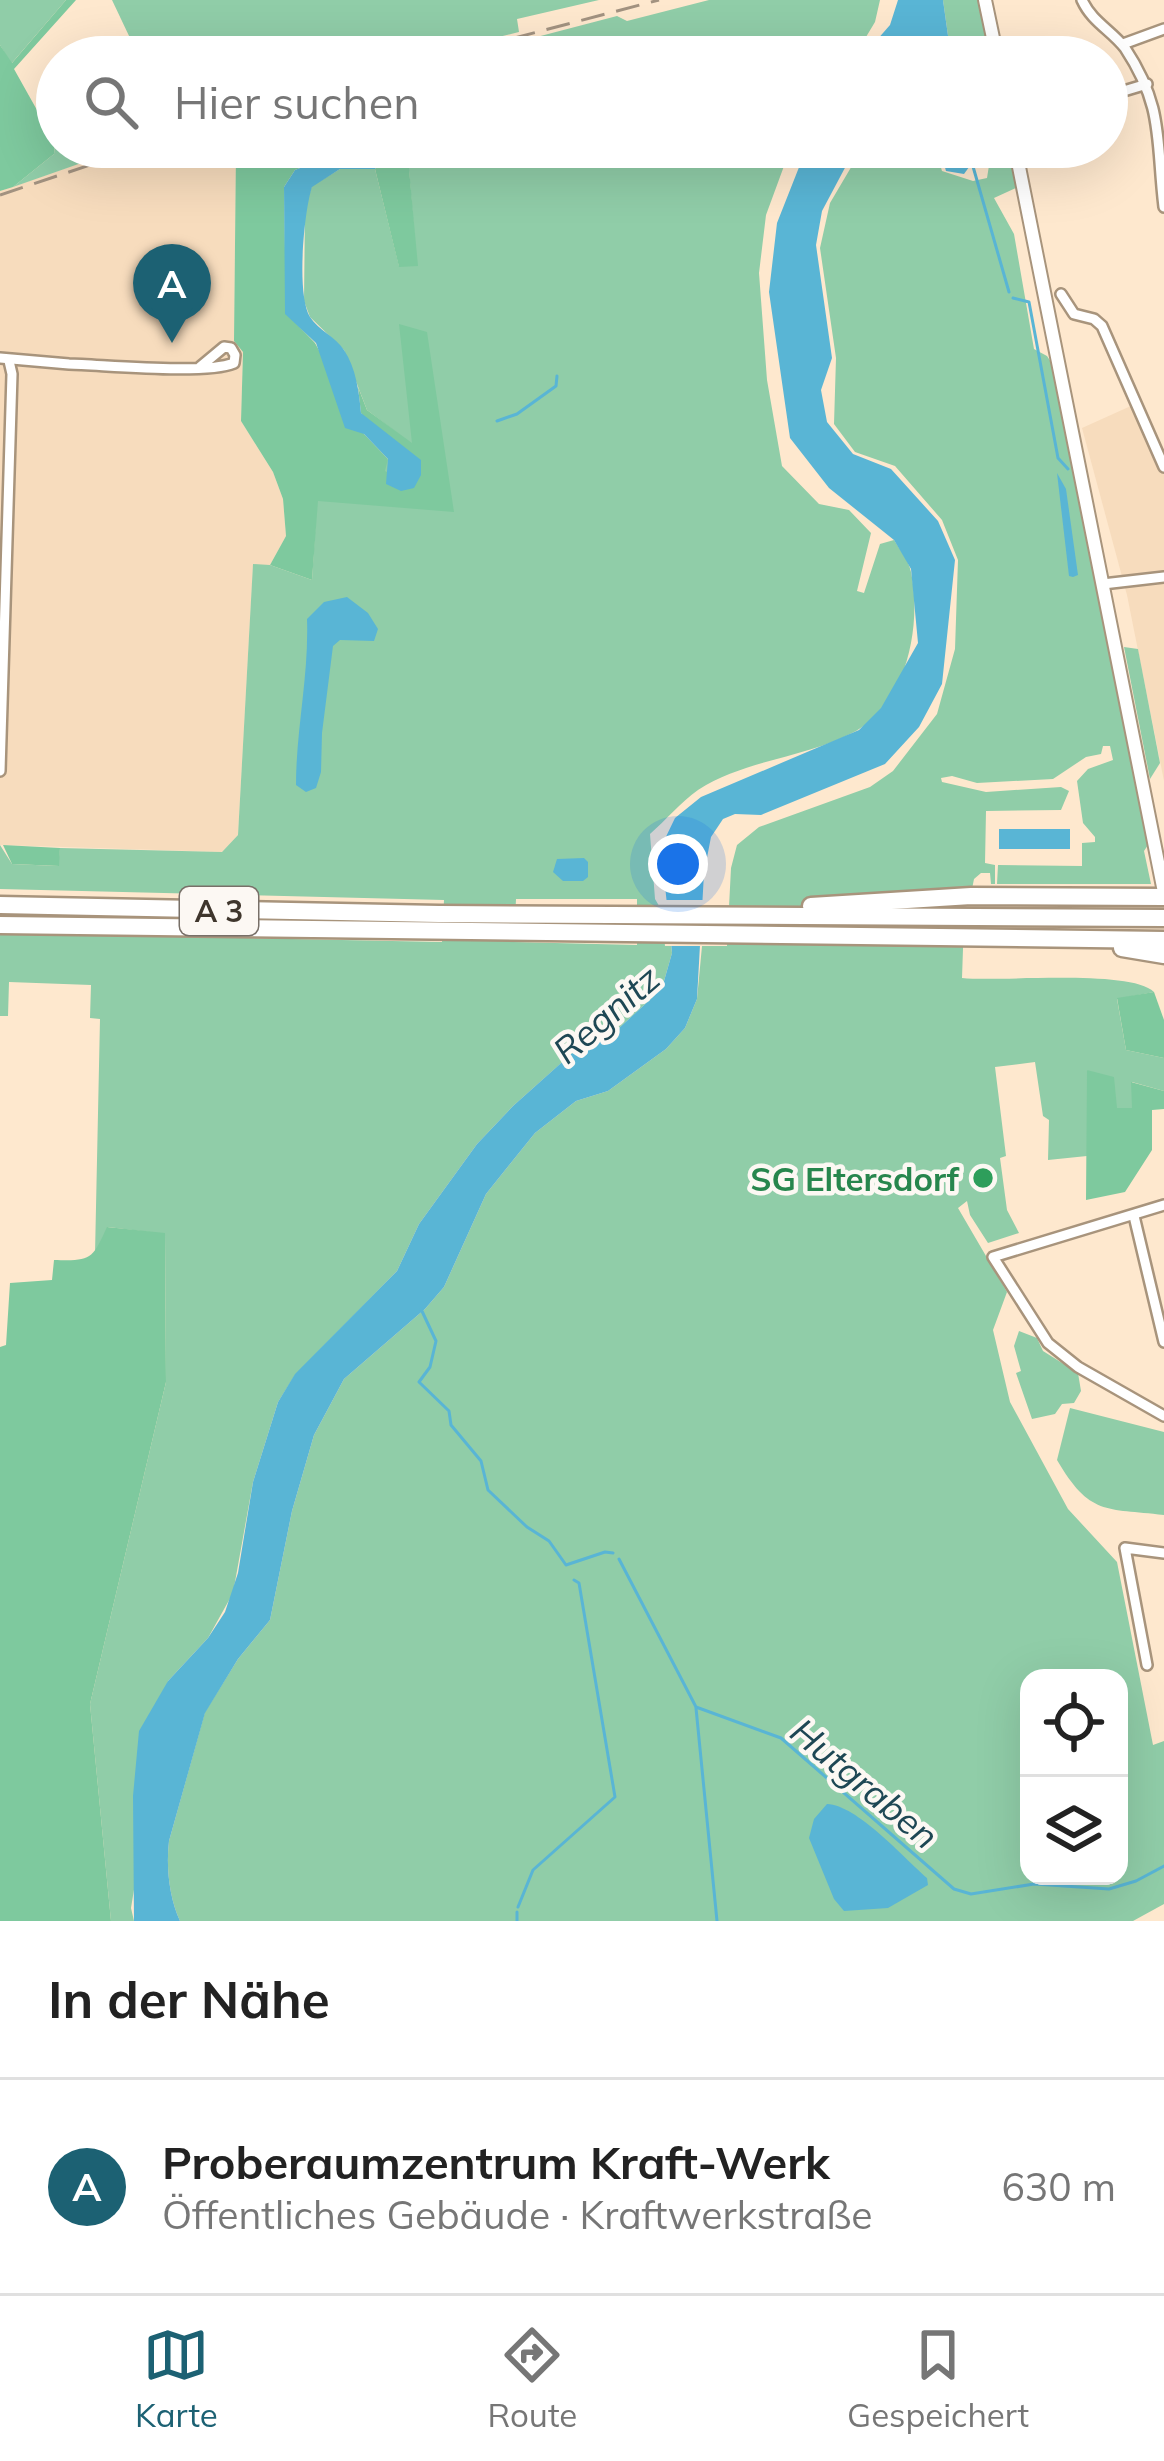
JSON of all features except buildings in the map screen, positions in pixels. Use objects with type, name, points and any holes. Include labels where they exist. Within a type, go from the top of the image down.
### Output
[{"type":"highway","points":[[989,908],[1164,894]]},
{"type":"highway","name":"A 3","points":[[0,905],[439,922]]},
{"type":"highway","points":[[989,908],[1164,909]]},
{"type":"highway","name":"A 3","points":[[0,925],[517,923],[626,915],[989,908],[1164,918]]},
{"type":"highway","points":[[750,916],[787,910],[897,909]]},
{"type":"highway","name":"A 3","points":[[517,923],[626,935],[1164,940]]},
{"type":"highway","points":[[996,938],[1164,955]]},
{"type":"street","points":[[985,0],[993,36]]},
{"type":"street","points":[[1082,0],[1091,17],[1114,36]]},
{"type":"street","points":[[1128,42],[1164,29]]},
{"type":"street","points":[[1128,52],[1163,126],[1164,207]]},
{"type":"street","points":[[1128,89],[1147,84]]},
{"type":"street","points":[[1019,168],[1164,894]]},
{"type":"street","points":[[1061,294],[1074,314],[1102,326],[1164,467]]},
{"type":"street","points":[[4,360],[200,367]]},
{"type":"street","points":[[0,771],[12,374],[4,360]]},
{"type":"street","points":[[1102,584],[1164,577]]},
{"type":"street","points":[[1164,1205],[992,1257],[1048,1343],[1164,1416]]},
{"type":"street","points":[[1134,1216],[1164,1342]]},
{"type":"street","points":[[1147,1665],[1125,1547],[1164,1553]]},
{"type":"shaded area","points":[[66,168],[236,168],[234,340],[243,352],[241,421],[273,472],[283,499],[286,536],[270,565],[253,565],[238,835],[222,852],[0,845],[0,191]]},
{"type":"shaded area","points":[[1133,405],[1164,475],[1164,781],[1127,595],[1082,428]]},
{"type":"green space","points":[[0,0],[66,0],[11,64],[0,45]]},
{"type":"green space","points":[[66,0],[76,0],[44,36],[36,36],[36,45],[14,69],[36,108],[37,168],[0,191],[0,45],[12,63]]},
{"type":"green space","points":[[112,0],[599,0],[517,19],[519,32],[502,36],[129,36]]},
{"type":"green space","points":[[709,0],[880,0],[867,36],[541,36],[617,16],[627,21]]},
{"type":"green space","points":[[943,0],[979,0],[987,36],[948,36]]},
{"type":"green space","points":[[37,168],[67,168],[13,187]]},
{"type":"green space","points":[[236,168],[300,168],[284,187],[286,313],[315,343],[364,434],[388,459],[385,471],[414,488],[361,413],[358,387],[367,410],[412,443],[399,324],[427,332],[454,512],[318,501],[312,580],[270,565],[286,536],[283,499],[273,472],[241,421],[243,352],[234,341]]},
{"type":"green space","points":[[409,168],[783,168],[766,215],[759,273],[767,380],[782,466],[819,504],[849,510],[871,533],[857,591],[864,593],[880,544],[894,540],[911,572],[912,638],[888,702],[856,731],[717,780],[692,795],[650,834],[655,899],[668,921],[672,953],[664,981],[606,1040],[578,1048],[477,1144],[419,1224],[397,1271],[295,1375],[278,1402],[253,1482],[233,1593],[208,1638],[168,1681],[131,1908],[134,1921],[111,1921],[90,1704],[166,1382],[165,1234],[108,1227],[95,1254],[100,1019],[90,1018],[91,985],[9,982],[8,1016],[0,1016],[0,933],[442,942],[444,900],[0,889],[0,845],[12,864],[58,866],[60,848],[222,852],[238,835],[253,564],[312,580],[317,501],[413,445],[367,410],[344,350],[310,317],[304,301],[305,207],[312,186],[340,169],[375,169],[399,266],[417,266]],"holes":[[[516,899],[637,899],[637,945],[514,942]]]},
{"type":"green space","points":[[409,168],[418,266],[399,267],[375,169]]},
{"type":"green space","points":[[851,168],[941,168],[973,181],[987,178],[989,168],[1014,168],[1018,187],[994,198],[1014,234],[1034,349],[1053,365],[1148,845],[1144,851],[1151,884],[997,884],[998,865],[1082,866],[1082,843],[1095,842],[1095,837],[1083,823],[1077,781],[1088,769],[1113,760],[1110,746],[1053,779],[977,783],[941,778],[986,792],[1061,787],[1069,791],[1061,810],[986,811],[985,863],[995,865],[995,884],[991,884],[990,873],[981,873],[972,889],[965,890],[962,978],[1093,979],[1140,985],[1154,992],[1117,999],[1126,1050],[1164,1058],[1164,1091],[1132,1082],[1132,1108],[1117,1109],[1087,1070],[1087,1156],[1048,1160],[1049,1120],[1043,1116],[1035,1062],[995,1067],[1007,1210],[1019,1233],[988,1243],[967,1201],[958,1208],[1007,1292],[993,1330],[1010,1402],[1068,1509],[1117,1562],[1153,1745],[1164,1741],[1164,1904],[1133,1921],[180,1921],[169,1882],[169,1841],[205,1712],[238,1659],[270,1620],[292,1511],[314,1435],[344,1379],[444,1287],[486,1194],[535,1133],[576,1101],[608,1091],[666,1049],[685,1028],[697,999],[702,946],[727,946],[731,868],[737,845],[759,827],[870,787],[893,771],[937,714],[955,649],[958,560],[942,520],[895,466],[855,452],[834,424],[836,358],[820,248],[830,203]]},
{"type":"green space","points":[[1124,647],[1138,649],[1160,763],[1150,779]]},
{"type":"green space","points":[[3,845],[60,848],[59,866],[12,864]]},
{"type":"green space","points":[[1154,992],[1164,1020],[1164,1058],[1126,1050],[1117,998]]},
{"type":"green space","points":[[1087,1070],[1114,1077],[1117,1108],[1132,1108],[1131,1082],[1164,1091],[1164,1109],[1152,1110],[1152,1150],[1125,1192],[1086,1200]]},
{"type":"green space","points":[[107,1227],[165,1233],[166,1382],[90,1704],[111,1921],[0,1921],[0,1347],[6,1345],[10,1283],[52,1280],[54,1260],[89,1256]]},
{"type":"green space","points":[[1019,1331],[1037,1338],[1043,1351],[1078,1373],[1081,1391],[1074,1403],[1032,1419],[1016,1373],[1021,1371],[1014,1346]]},
{"type":"green space","points":[[1070,1408],[1164,1432],[1164,1515],[1101,1506],[1079,1491],[1057,1460]]},
{"type":"water","points":[[898,0],[943,0],[948,36],[880,36],[890,25]]},
{"type":"water","points":[[376,168],[340,169],[312,187],[304,233],[303,291],[310,317],[348,357],[361,413],[421,460],[421,475],[414,488],[401,491],[386,484],[388,459],[364,434],[345,428],[316,343],[285,314],[284,187],[295,170]]},
{"type":"water","points":[[799,168],[845,168],[822,211],[816,245],[832,358],[821,390],[827,422],[853,454],[891,469],[938,521],[955,560],[942,684],[919,727],[885,764],[761,815],[735,814],[723,819],[711,837],[704,873],[697,999],[685,1028],[666,1049],[608,1091],[576,1101],[535,1133],[486,1194],[444,1287],[344,1379],[314,1435],[292,1511],[270,1620],[238,1659],[205,1713],[169,1841],[169,1882],[180,1921],[134,1921],[133,1796],[139,1731],[168,1681],[225,1612],[238,1573],[253,1482],[278,1402],[295,1374],[397,1271],[419,1224],[477,1144],[513,1106],[579,1047],[606,1040],[654,996],[672,953],[661,847],[675,818],[701,797],[859,730],[881,708],[918,643],[911,569],[894,540],[829,488],[790,438],[769,292],[777,223]]},
{"type":"water","points":[[945,168],[968,168],[964,174]]},
{"type":"water","points":[[1057,473],[1066,489],[1078,575],[1073,577],[1069,576]]},
{"type":"water","points":[[347,597],[368,613],[378,629],[374,641],[340,640],[333,646],[321,772],[316,788],[306,792],[296,785],[307,619],[324,602]]},
{"type":"water","points":[[999,829],[1070,829],[1070,849],[999,849]]},
{"type":"water","points":[[584,858],[588,877],[583,881],[563,881],[553,872],[557,859]]},
{"type":"water","points":[[827,1804],[865,1822],[927,1878],[928,1885],[888,1908],[844,1911],[834,1899],[809,1838],[814,1819]]},
{"type":"pier","points":[[660,900],[710,900],[708,946],[665,946]]},
{"type":"waterway","points":[[973,168],[1009,292]]},
{"type":"waterway","points":[[1013,298],[1029,302],[1058,458],[1068,469]]},
{"type":"waterway","points":[[497,421],[517,414],[556,386],[557,376]]},
{"type":"waterway","name":"Hutgraben","points":[[421,1309],[436,1341],[430,1367],[419,1382],[449,1411],[451,1425],[481,1461],[488,1490],[549,1541],[566,1565],[613,1553]]},
{"type":"waterway","name":"Hutgraben","points":[[619,1559],[696,1707],[781,1738],[954,1889],[971,1894],[1034,1884],[1109,1889],[1164,1866]]},
{"type":"waterway","points":[[518,1907],[533,1870],[615,1797],[579,1583],[574,1580]]},
{"type":"waterway","points":[[696,1708],[717,1921]]},
{"type":"waterway","points":[[517,1912],[517,1921]]},
{"type":"railway","points":[[522,36],[659,0]]},
{"type":"railway","points":[[0,195],[81,168]]},
{"type":"place","name":"Proberaumzentrum Kraft-Werk","points":[[172,343]]},
{"type":"place","name":"SG Eltersdorf","points":[[983,1178]]},
{"type":"water label","name":"Regnitz","points":[[606,1014]]}]
